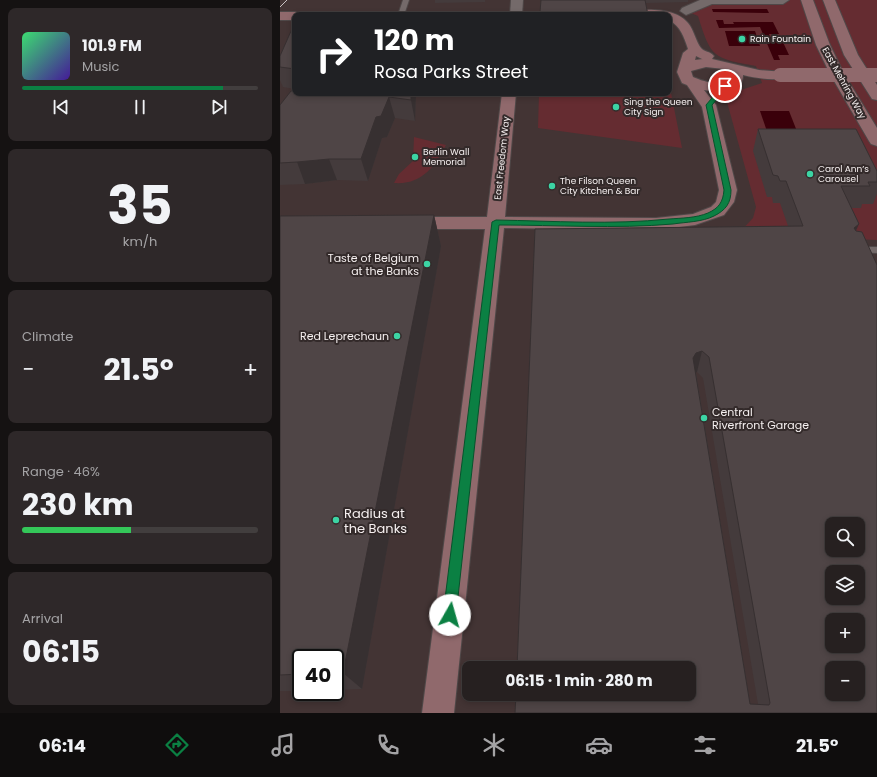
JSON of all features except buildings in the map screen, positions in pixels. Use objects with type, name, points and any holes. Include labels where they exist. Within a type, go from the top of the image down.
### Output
[{"type":"main road","name":"East Mehring Way","points":[[807,0],[823,45],[837,74],[877,141]]},
{"type":"main road","name":"East Mehring Way","points":[[829,0],[852,54],[877,96]]},
{"type":"main road","points":[[280,16],[292,16]]},
{"type":"main road","points":[[672,18],[680,20],[685,25],[695,50],[728,75]]},
{"type":"main road","points":[[695,50],[690,53],[684,76],[693,84],[704,102],[709,105]]},
{"type":"main road","points":[[686,68],[698,63],[706,62],[728,75]]},
{"type":"main road","points":[[387,223],[665,223],[697,219],[710,215],[721,208],[727,201],[728,190],[709,105],[728,75]]},
{"type":"main road","points":[[693,84],[708,88],[728,75],[877,75]]},
{"type":"main road","name":"East Freedom Way","points":[[438,713],[496,222],[508,96]]},
{"type":"street","points":[[516,12],[517,0]]},
{"type":"street","points":[[686,10],[710,0],[783,0]]},
{"type":"lane","points":[[402,12],[406,0]]},
{"type":"lane","points":[[851,250],[877,250]]},
{"type":"shaded area","points":[[280,0],[807,0],[877,141],[877,713],[280,713]]},
{"type":"shaded area","points":[[697,0],[877,0],[877,240],[738,234],[753,218],[756,207],[727,102],[738,91],[762,83],[756,66],[722,58],[711,48],[706,40],[698,16],[691,13],[689,4],[698,4]]},
{"type":"shaded area","points":[[712,9],[767,9],[769,13],[713,12]]},
{"type":"shaded area","points":[[716,20],[723,20],[724,24],[734,24],[733,22],[773,22],[779,34],[769,34],[770,37],[781,38],[789,55],[778,55],[780,60],[774,60],[760,27],[719,28]]},
{"type":"shaded area","name":"Rain Fountain","points":[[725,31],[755,31],[760,46],[729,46]]},
{"type":"shaded area","points":[[539,96],[672,96],[682,148],[538,128]]},
{"type":"shaded area","points":[[760,111],[789,111],[804,149],[773,149]]},
{"type":"shaded area","points":[[414,137],[446,145],[432,167],[420,178],[404,183],[394,183],[399,174],[413,161]]},
{"type":"tram line","points":[[280,7],[287,0]]},
{"type":"place","name":"Rain Fountain","points":[[742,39]]},
{"type":"place","name":"Sing the Queen City Sign","points":[[616,107]]},
{"type":"place","name":"Berlin Wall Memorial","points":[[415,157]]},
{"type":"place","name":"Carol Ann’s Carousel","points":[[810,174]]},
{"type":"place","name":"The Filson Queen City Kitchen & Bar","points":[[552,186]]},
{"type":"place","name":"Taste of Belgium at the Banks","points":[[427,264]]},
{"type":"place","name":"Red Leprechaun","points":[[397,336]]},
{"type":"place","name":"Central Riverfront Garage","points":[[704,418]]},
{"type":"place","name":"Radius at the Banks","points":[[336,520]]},
{"type":"route","points":[[450,615],[496,222],[644,224],[697,219],[710,215],[721,208],[727,201],[728,190],[709,105],[725,86]]}]
